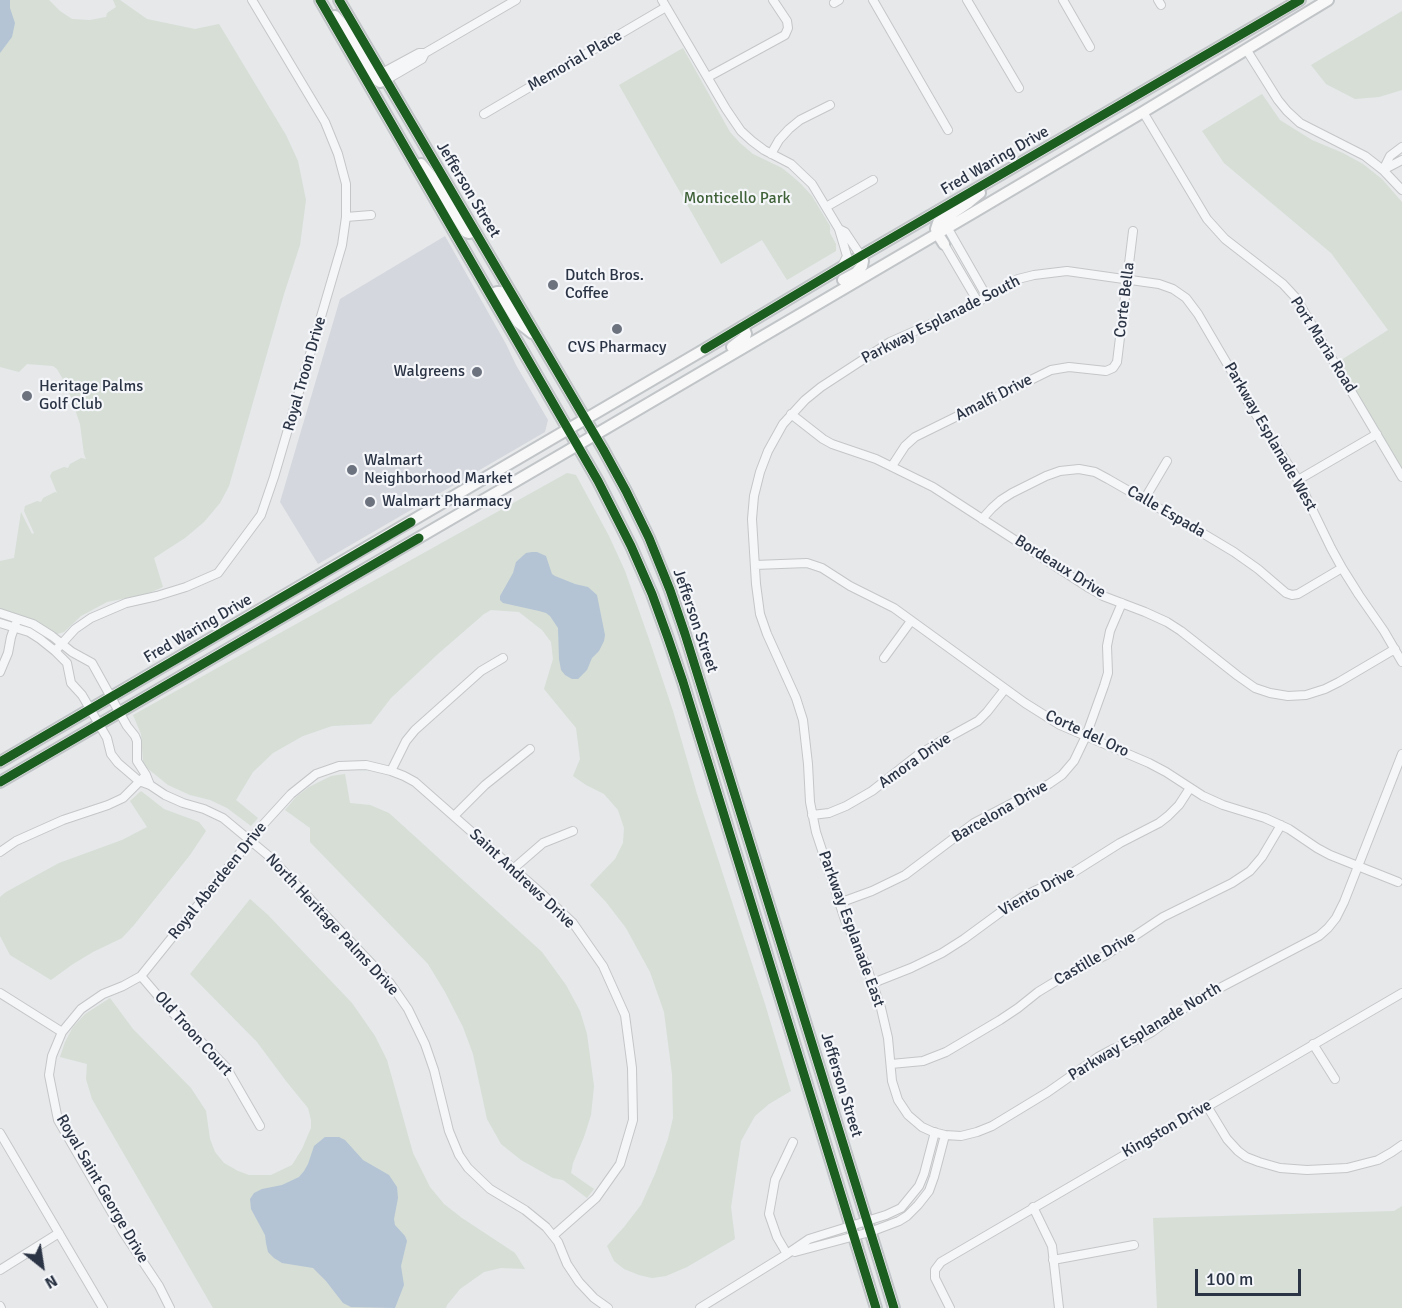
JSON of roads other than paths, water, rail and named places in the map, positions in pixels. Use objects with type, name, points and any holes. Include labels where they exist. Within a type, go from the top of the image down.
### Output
[{"type":"main road","points":[[321,0],[347,30],[375,78],[380,82],[384,76]]},
{"type":"main road","name":"Jefferson Street","points":[[321,0],[578,445],[631,546],[669,638],[860,1228],[894,1308]]},
{"type":"main road","name":"Jefferson Street","points":[[339,0],[595,435],[649,538],[670,590],[692,657],[860,1228],[876,1308]]},
{"type":"main road","name":"Fred Waring Drive","points":[[0,762],[1300,0]]},
{"type":"main road","name":"Fred Waring Drive","points":[[0,782],[702,372],[1143,112],[1325,1]]},
{"type":"main road","points":[[400,138],[435,181],[467,233],[475,231]]},
{"type":"main road","points":[[944,244],[942,230],[936,229],[939,223],[969,202],[995,178]]},
{"type":"main road","points":[[808,309],[825,292],[860,269],[863,263],[861,256]]},
{"type":"main road","points":[[491,296],[500,292],[518,322],[537,337]]},
{"type":"main road","points":[[702,372],[706,365],[742,340],[746,334],[743,326]]},
{"type":"street","name":"Royal Troon Drive","points":[[55,651],[75,629],[91,618],[126,603],[186,587],[218,573],[261,516],[274,477],[342,245],[346,217],[346,184],[338,154],[325,122],[252,0]]},
{"type":"street","points":[[384,76],[422,59],[425,52],[516,0]]},
{"type":"street","points":[[708,78],[787,32],[785,17],[773,0]]},
{"type":"street","points":[[873,0],[948,130]]},
{"type":"street","points":[[967,0],[1019,88]]},
{"type":"street","points":[[1063,0],[1090,47]]},
{"type":"street","points":[[664,3],[741,131],[771,154],[791,164],[812,184],[839,229],[847,256],[842,267]]},
{"type":"street","name":"Memorial Place","points":[[484,114],[664,3]]},
{"type":"street","points":[[1246,50],[1278,100],[1300,123],[1365,156],[1383,170],[1402,190]]},
{"type":"street","points":[[771,154],[789,129],[800,120],[830,105]]},
{"type":"street","name":"Port Maria Road","points":[[1143,112],[1207,219],[1225,239],[1283,284],[1296,298],[1402,477]]},
{"type":"street","points":[[1383,170],[1390,156],[1402,147]]},
{"type":"street","points":[[1383,170],[1402,160]]},
{"type":"street","points":[[826,207],[873,180]]},
{"type":"street","points":[[346,217],[371,215]]},
{"type":"street","points":[[839,229],[845,232],[861,256]]},
{"type":"street","points":[[942,230],[987,297]]},
{"type":"street","name":"Corte Bella","points":[[1113,368],[1117,362],[1133,231]]},
{"type":"street","points":[[944,244],[978,302]]},
{"type":"street","name":"Parkway Esplanade South","points":[[754,496],[768,451],[791,414],[821,387],[890,342],[978,302],[1018,279],[1068,271],[1127,280]]},
{"type":"street","name":"Parkway Esplanade West","points":[[1127,280],[1159,284],[1173,289],[1186,298],[1205,325],[1246,399],[1298,480],[1342,568],[1402,662]]},
{"type":"street","name":"Amalfi Drive","points":[[892,466],[905,446],[915,437],[1051,369],[1069,367],[1106,371],[1113,368]]},
{"type":"street","name":"Bordeaux Drive","points":[[791,414],[832,444],[876,459],[933,487],[1103,596],[1167,622],[1255,688],[1288,696],[1306,695],[1325,689],[1395,649]]},
{"type":"street","points":[[1298,480],[1377,434]]},
{"type":"street","points":[[1144,500],[1167,461]]},
{"type":"street","name":"Calle Espada","points":[[982,519],[1001,500],[1046,476],[1060,471],[1079,469],[1095,472],[1234,552],[1286,593],[1298,594],[1342,568]]},
{"type":"street","name":"Parkway Esplanade East","points":[[754,496],[752,519],[760,614],[803,720],[810,802],[816,832],[845,920],[873,983],[886,1028],[892,1081],[898,1100],[908,1115],[922,1126],[940,1134]]},
{"type":"street","name":"Corte del Oro","points":[[755,565],[807,563],[822,568],[850,586],[887,604],[1005,689],[1060,725],[1149,763],[1203,796],[1281,825],[1323,851],[1398,882]]},
{"type":"street","name":"Barcelona Drive","points":[[839,903],[872,891],[904,875],[974,823],[1062,775],[1074,761],[1086,736],[1108,673],[1107,646],[1110,631],[1122,603]]},
{"type":"street","points":[[0,613],[33,624],[72,652],[92,663],[127,726],[135,736],[137,761],[142,778],[123,798],[108,806],[63,820],[16,841],[0,852]]},
{"type":"street","points":[[0,672],[18,619]]},
{"type":"street","points":[[884,658],[911,621]]},
{"type":"street","points":[[0,623],[34,636],[55,651]]},
{"type":"street","name":"North Heritage Palms Drive","points":[[55,651],[67,663],[71,683],[82,695],[99,724],[114,759],[174,799],[223,818],[270,857],[382,975],[408,1009],[419,1029],[431,1058],[453,1142],[468,1168],[490,1190],[542,1222],[554,1235],[579,1282],[594,1298],[608,1308]]},
{"type":"street","points":[[391,771],[406,741],[415,730],[481,671],[503,658]]},
{"type":"street","name":"Amora Drive","points":[[812,815],[829,813],[872,791],[918,755],[978,721],[1005,689]]},
{"type":"street","points":[[454,816],[484,785],[530,749]]},
{"type":"street","name":"Parkway Esplanade North","points":[[940,1134],[960,1136],[992,1126],[1048,1092],[1098,1057],[1152,1032],[1193,1002],[1319,936],[1336,918],[1402,754]]},
{"type":"street","name":"Royal Aberdeen Drive","points":[[62,1032],[81,1008],[89,1002],[141,976],[250,840],[291,794],[316,774],[339,766],[366,765],[391,771]]},
{"type":"street","name":"Saint Andrews Drive","points":[[391,771],[415,782],[541,892],[573,923],[603,966],[625,1015],[632,1068],[633,1120],[620,1164],[595,1200],[554,1235]]},
{"type":"street","name":"Viento Drive","points":[[873,983],[942,953],[1024,896],[1081,868],[1120,843],[1159,823],[1179,806],[1190,788]]},
{"type":"street","name":"Castille Drive","points":[[891,1064],[923,1061],[946,1052],[1000,1020],[1060,978],[1106,955],[1163,917],[1232,883],[1250,871],[1262,857],[1281,825]]},
{"type":"street","points":[[513,869],[543,843],[573,831]]},
{"type":"street","name":"Old Troon Court","points":[[141,976],[170,1010],[226,1067],[260,1126]]},
{"type":"street","points":[[0,993],[62,1032]]},
{"type":"street","name":"Kingston Drive","points":[[950,1308],[935,1278],[936,1270],[941,1262],[1402,993]]},
{"type":"street","name":"Royal Saint George Drive","points":[[62,1032],[52,1056],[49,1075],[58,1120],[123,1232],[159,1286],[170,1308]]},
{"type":"street","points":[[1314,1044],[1335,1079]]},
{"type":"street","points":[[1207,1106],[1227,1139],[1238,1151],[1246,1157],[1280,1168],[1307,1170],[1347,1168],[1378,1160],[1402,1145]]},
{"type":"street","points":[[0,1133],[4,1148],[60,1233],[103,1308]]},
{"type":"street","points":[[700,1308],[809,1239],[899,1221],[907,1216],[929,1191],[932,1184],[940,1134]]},
{"type":"street","points":[[787,1254],[777,1238],[769,1214],[775,1180],[793,1142]]},
{"type":"street","points":[[1033,1208],[1052,1246],[1059,1308]]},
{"type":"street","points":[[0,1270],[60,1233]]},
{"type":"street","points":[[1053,1260],[1134,1245]]},
{"type":"water","points":[[0,0],[10,0],[15,23],[12,37],[0,53]]},
{"type":"water","points":[[532,552],[546,556],[552,574],[555,576],[588,587],[597,595],[605,635],[604,641],[587,670],[578,679],[572,679],[561,670],[558,628],[550,616],[539,611],[503,603],[500,600],[516,562],[526,553]]},
{"type":"water","points":[[325,1137],[339,1137],[345,1140],[363,1160],[389,1175],[397,1187],[395,1225],[407,1241],[401,1266],[404,1285],[395,1308],[351,1307],[343,1303],[313,1268],[282,1263],[268,1252],[265,1235],[251,1209],[250,1199],[254,1193],[262,1189],[282,1185],[299,1177],[308,1164],[314,1146]]},
{"type":"place","name":"Dutch Bros. Coffee","points":[[553,285]]},
{"type":"place","name":"CVS Pharmacy","points":[[617,329]]},
{"type":"place","name":"Walgreens","points":[[477,372]]},
{"type":"place","name":"Heritage Palms Golf Club","points":[[27,396]]},
{"type":"place","name":"Walmart Neighborhood Market","points":[[352,470]]},
{"type":"place","name":"Walmart Pharmacy","points":[[370,502]]},
{"type":"park label","name":"Monticello Park","points":[[737,199]]}]
